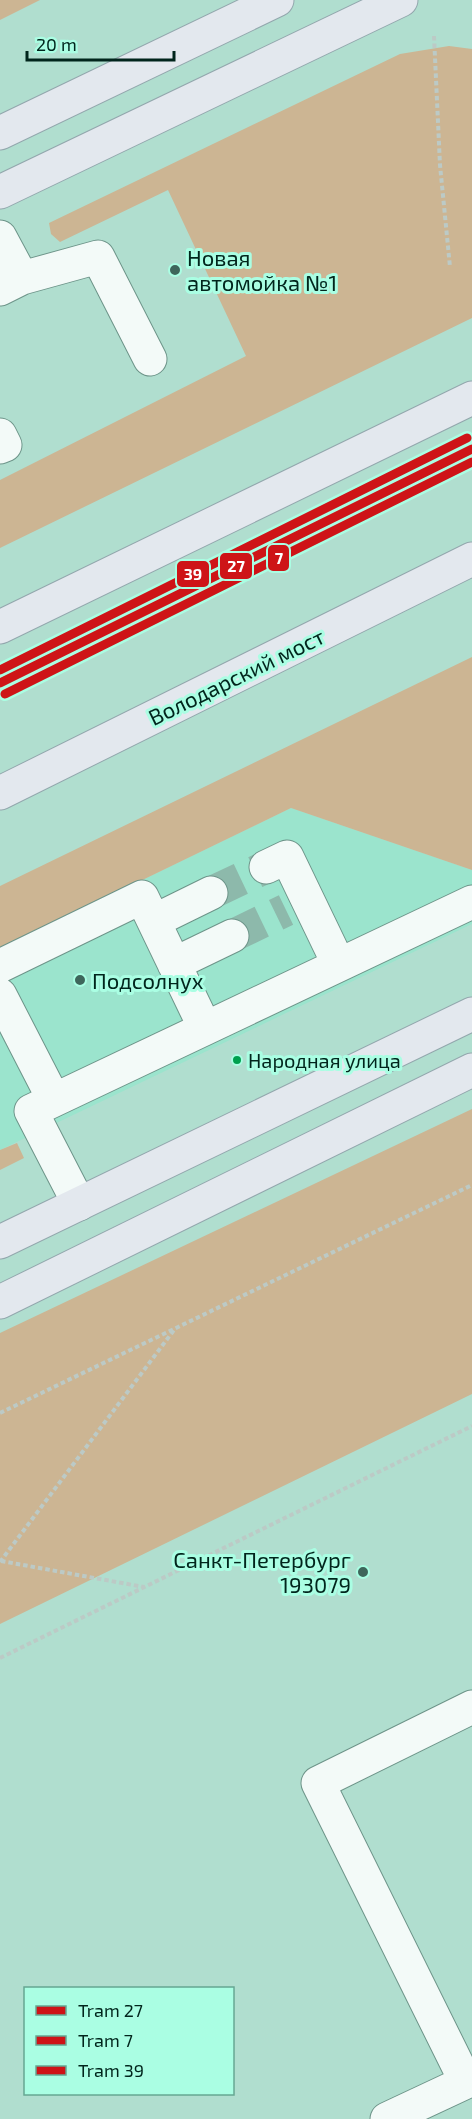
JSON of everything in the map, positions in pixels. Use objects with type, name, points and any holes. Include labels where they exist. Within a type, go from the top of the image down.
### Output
[{"type":"main road","points":[[0,133],[277,0]]},
{"type":"main road","points":[[0,192],[401,0]]},
{"type":"main road","points":[[0,627],[472,398]]},
{"type":"main road","name":"Володарский мост","points":[[0,793],[472,559]]},
{"type":"main road","points":[[0,1242],[472,1014]]},
{"type":"main road","points":[[0,1302],[472,1070]]},
{"type":"lane","points":[[0,237],[11,284],[98,257],[150,359]]},
{"type":"lane","points":[[0,435],[5,445],[0,447]]},
{"type":"lane","points":[[266,867],[287,857],[297,905],[339,965]]},
{"type":"lane","points":[[154,921],[212,894]]},
{"type":"lane","points":[[0,966],[142,897],[205,1028]]},
{"type":"lane","points":[[79,1204],[31,1111],[472,902]]},
{"type":"lane","points":[[174,964],[232,936]]},
{"type":"lane","points":[[0,995],[54,1100]]},
{"type":"lane","points":[[387,2119],[466,2082],[318,1783],[472,1707]]},
{"type":"path","points":[[434,36],[440,165],[450,267]]},
{"type":"path","points":[[0,1413],[472,1185]]},
{"type":"path","points":[[145,1587],[0,1561],[175,1329]]},
{"type":"path","points":[[0,1658],[472,1426]]},
{"type":"shaded area","points":[[0,0],[40,0],[0,20]]},
{"type":"shaded area","points":[[449,46],[472,49],[472,318],[0,548],[0,480],[246,356],[168,190],[60,242],[51,234],[49,223],[400,54]]},
{"type":"shaded area","points":[[472,657],[472,870],[291,808],[0,949],[0,886]]},
{"type":"shaded area","points":[[291,808],[472,870],[472,924],[0,1150],[0,949]]},
{"type":"shaded area","points":[[472,1109],[472,1394],[0,1624],[0,1333]]},
{"type":"shaded area","points":[[17,1143],[24,1158],[0,1170],[0,1150]]},
{"type":"tunnel","points":[[211,893],[266,867]]},
{"type":"tunnel","points":[[232,936],[286,910]]},
{"type":"tram line","name":"39","points":[[0,670],[467,438]]},
{"type":"tram line","name":"27","points":[[0,683],[472,449]]},
{"type":"tram line","name":"7","points":[[5,694],[472,462]]},
{"type":"place","name":"Новая автомойка №1","points":[[175,270]]},
{"type":"place","name":"Подсолнух","points":[[80,980]]},
{"type":"place","name":"Народная улица","points":[[237,1060]]},
{"type":"place","name":"Санкт-Петербург 193079","points":[[363,1572]]}]
